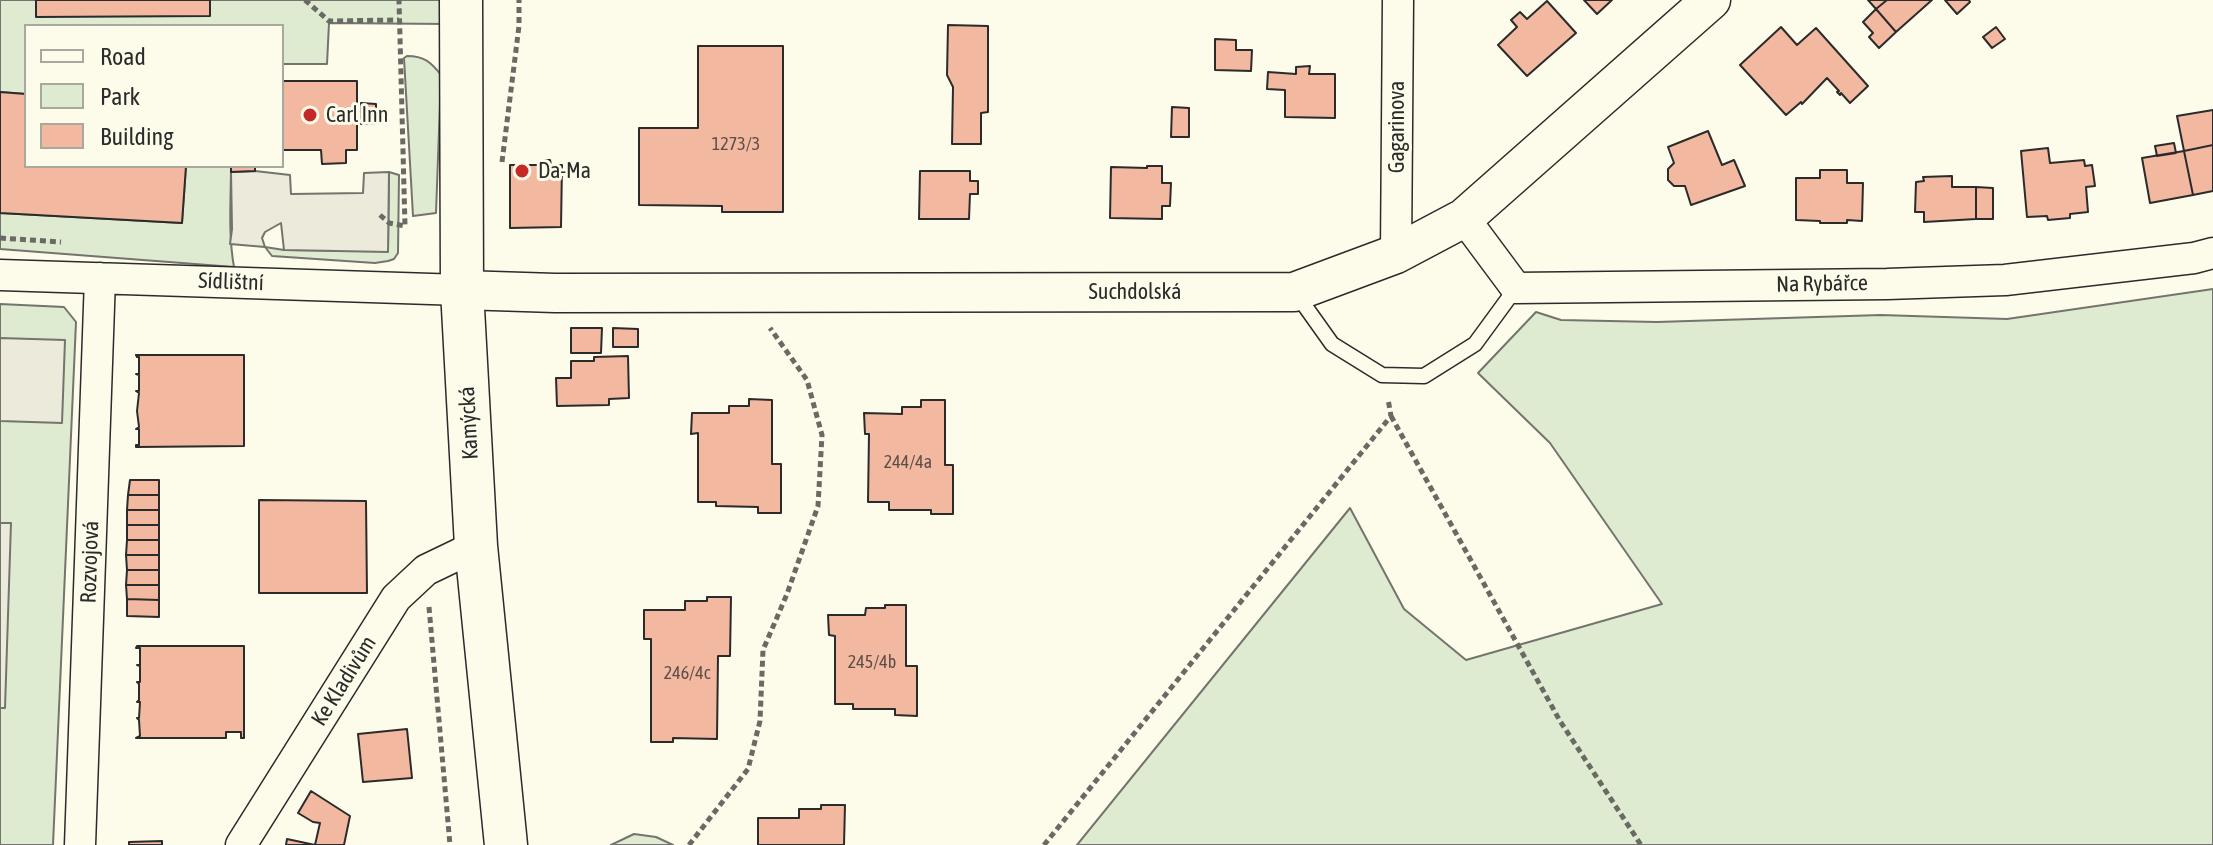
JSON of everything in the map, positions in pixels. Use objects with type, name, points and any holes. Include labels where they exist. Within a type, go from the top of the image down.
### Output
[{"type":"main road","name":"Kamýcká","points":[[461,0],[462,290],[476,546],[506,845]]},
{"type":"street","name":"Gagarinova","points":[[1396,254],[1398,0]]},
{"type":"street","name":"Suchdolská","points":[[462,290],[555,293],[1294,292],[1396,254],[1464,218],[1711,0]]},
{"type":"street","points":[[1464,218],[1516,288]]},
{"type":"street","name":"Na Rybářce","points":[[1516,288],[2005,280],[2194,258],[2213,253]]},
{"type":"street","name":"Sídlištní","points":[[0,275],[462,290]]},
{"type":"street","name":"Rozvojová","points":[[80,845],[100,278]]},
{"type":"street","name":"Ke Kladivům","points":[[241,845],[396,598],[426,570],[476,546]]},
{"type":"lane","points":[[1294,292],[1332,344],[1382,375],[1424,376],[1475,344],[1516,288]]},
{"type":"path","points":[[305,0],[329,21],[399,20]]},
{"type":"path","points":[[380,215],[389,223],[405,226],[399,0]]},
{"type":"path","points":[[500,174],[519,26],[519,0]]},
{"type":"path","points":[[689,845],[748,769],[760,721],[763,650],[787,594],[818,506],[822,435],[807,380],[774,332],[736,292]]},
{"type":"path","points":[[1382,375],[1391,416],[1560,721],[1641,845]]},
{"type":"path","points":[[1044,845],[1391,416]]},
{"type":"path","points":[[426,570],[450,845]]},
{"type":"green space","points":[[0,0],[36,0],[209,16],[210,0],[447,0],[447,24],[329,23],[327,64],[284,64],[284,24],[24,24],[24,94],[0,92]]},
{"type":"green space","points":[[404,58],[427,61],[441,75],[436,213],[413,216]]},
{"type":"green space","points":[[186,168],[231,168],[230,229],[234,267],[0,249],[0,213],[182,223]]},
{"type":"green space","points":[[389,172],[399,175],[398,253],[394,259],[375,263],[272,256],[265,247],[388,251]]},
{"type":"green space","points":[[2213,289],[2213,845],[1077,845],[1350,508],[1404,609],[1466,660],[1662,604],[1550,443],[1478,373],[1536,312],[1561,320],[1657,322],[1881,315],[2007,319]]},
{"type":"green space","points":[[0,304],[64,307],[76,322],[53,845],[0,845]]},
{"type":"green space","points":[[634,834],[656,837],[673,845],[611,845]]},
{"type":"shaded area","points":[[231,172],[290,175],[291,194],[363,193],[364,173],[389,172],[388,252],[284,250],[281,223],[265,232],[262,238],[265,247],[230,244]]},
{"type":"shaded area","points":[[0,338],[65,340],[62,423],[0,421]]},
{"type":"shaded area","points":[[0,523],[11,523],[5,708],[0,708]]},
{"type":"building","points":[[36,0],[210,0],[210,16],[36,17]]},
{"type":"building","points":[[1584,0],[1612,0],[1597,14]]},
{"type":"building","points":[[1868,0],[1887,0],[1876,9]]},
{"type":"building","points":[[1887,0],[1932,0],[1896,32],[1876,9]]},
{"type":"building","points":[[1945,0],[1969,0],[1970,2],[1957,14]]},
{"type":"building","points":[[1547,1],[1576,33],[1527,76],[1498,45],[1517,27],[1511,20],[1520,12],[1527,19]]},
{"type":"building","points":[[1876,9],[1896,32],[1879,48],[1869,37],[1873,33],[1863,22]]},
{"type":"building","points":[[948,25],[988,26],[988,112],[981,113],[981,144],[952,144],[953,87],[947,75]]},
{"type":"building","points":[[1781,27],[1797,45],[1816,28],[1868,86],[1850,103],[1827,78],[1802,104],[1786,115],[1740,65]]},
{"type":"building","points":[[1996,27],[2005,39],[1992,48],[1983,37]]},
{"type":"building","points":[[1215,39],[1236,40],[1236,50],[1252,50],[1251,71],[1215,70]]},
{"type":"building","points":[[698,46],[783,46],[783,212],[722,212],[722,206],[639,205],[639,128],[698,128]]},
{"type":"building","points":[[1310,66],[1309,74],[1335,74],[1335,118],[1285,117],[1285,90],[1267,89],[1268,72],[1296,74],[1296,67]]},
{"type":"building","points":[[284,81],[357,81],[357,150],[346,150],[346,163],[322,164],[321,150],[284,150]]},
{"type":"building","points":[[0,92],[24,94],[24,168],[186,168],[182,223],[0,213]]},
{"type":"building","points":[[361,103],[376,104],[376,123],[361,124]]},
{"type":"building","points":[[1172,107],[1189,108],[1189,137],[1171,137]]},
{"type":"building","points":[[2213,110],[2213,145],[2184,151],[2177,116]]},
{"type":"building","points":[[1708,131],[1722,165],[1734,160],[1745,186],[1691,205],[1685,186],[1674,186],[1668,180],[1668,169],[1674,163],[1668,147]]},
{"type":"building","points":[[2174,143],[2176,153],[2157,156],[2155,146]]},
{"type":"building","points":[[2213,145],[2213,191],[2193,195],[2184,151]]},
{"type":"building","points":[[2048,148],[2050,163],[2084,160],[2085,166],[2092,165],[2095,186],[2086,187],[2088,212],[2048,220],[2047,216],[2027,217],[2021,151]]},
{"type":"building","points":[[2184,151],[2193,195],[2150,203],[2142,158]]},
{"type":"building","points":[[541,160],[550,160],[551,165],[562,165],[561,227],[510,228],[510,165],[541,165]]},
{"type":"building","points":[[1162,166],[1162,183],[1171,183],[1170,206],[1162,206],[1162,219],[1110,218],[1111,167]]},
{"type":"building","points":[[231,168],[255,168],[255,171],[231,172]]},
{"type":"building","points":[[1820,170],[1847,170],[1847,183],[1863,183],[1862,221],[1820,223],[1796,220],[1796,178],[1820,178]]},
{"type":"building","points":[[920,171],[970,171],[970,181],[978,181],[978,194],[970,194],[969,219],[919,219]]},
{"type":"building","points":[[1952,176],[1952,187],[1976,187],[1976,219],[1924,222],[1924,212],[1915,212],[1916,182],[1924,181],[1923,177]]},
{"type":"building","points":[[1976,187],[1993,188],[1993,219],[1976,219]]},
{"type":"building","points":[[571,328],[602,328],[601,353],[571,353]]},
{"type":"building","points":[[613,328],[638,329],[638,347],[613,347]]},
{"type":"building","points":[[136,355],[244,355],[244,446],[136,447],[139,445],[139,429],[136,429],[139,427],[139,393],[136,391],[139,391],[139,375],[136,374],[139,374],[139,357]]},
{"type":"building","points":[[628,356],[629,398],[609,399],[609,405],[557,406],[556,378],[571,378],[571,361]]},
{"type":"building","points":[[749,399],[772,400],[772,464],[781,464],[781,513],[758,513],[758,507],[716,506],[716,502],[698,502],[698,433],[691,434],[692,413],[729,413],[729,406],[749,406]]},
{"type":"building","points":[[921,400],[945,400],[945,465],[953,465],[953,514],[931,514],[931,510],[889,510],[889,502],[868,502],[869,434],[865,434],[864,413],[902,414],[902,407],[921,407]]},
{"type":"building","points":[[130,480],[159,480],[159,495],[128,495]]},
{"type":"building","points":[[128,495],[159,495],[159,510],[127,510]]},
{"type":"building","points":[[259,500],[366,501],[367,593],[259,593]]},
{"type":"building","points":[[127,510],[159,510],[159,525],[127,525]]},
{"type":"building","points":[[127,525],[159,525],[159,540],[127,540]]},
{"type":"building","points":[[127,540],[159,540],[159,555],[126,555]]},
{"type":"building","points":[[126,555],[159,555],[159,570],[127,570]]},
{"type":"building","points":[[127,570],[159,570],[159,585],[126,585]]},
{"type":"building","points":[[126,585],[159,585],[159,600],[127,599]]},
{"type":"building","points":[[707,597],[731,597],[730,656],[718,656],[717,739],[673,738],[673,742],[651,742],[651,639],[644,639],[644,610],[685,610],[685,601],[707,601]]},
{"type":"building","points":[[127,599],[159,600],[159,617],[127,616]]},
{"type":"building","points":[[885,605],[906,605],[906,666],[917,666],[917,716],[895,715],[895,709],[853,709],[853,704],[835,704],[835,636],[829,635],[828,615],[865,615],[866,608],[885,608]]},
{"type":"building","points":[[137,646],[244,646],[244,738],[241,738],[241,732],[226,732],[226,738],[136,738],[140,736],[137,682],[140,682],[140,666],[137,665],[140,665],[140,648]]},
{"type":"building","points":[[407,729],[412,778],[363,782],[358,734]]},
{"type":"building","points":[[311,791],[350,816],[344,845],[315,845],[320,823],[298,813]]},
{"type":"building","points":[[821,805],[845,805],[844,845],[758,845],[758,818],[799,818],[799,809],[821,809]]},
{"type":"building","points":[[287,839],[315,845],[286,845]]},
{"type":"building","points":[[162,841],[162,845],[129,845],[129,842]]},
{"type":"place","name":"Carl Inn","points":[[310,115]]},
{"type":"place","name":"Da-Ma","points":[[522,171]]}]
